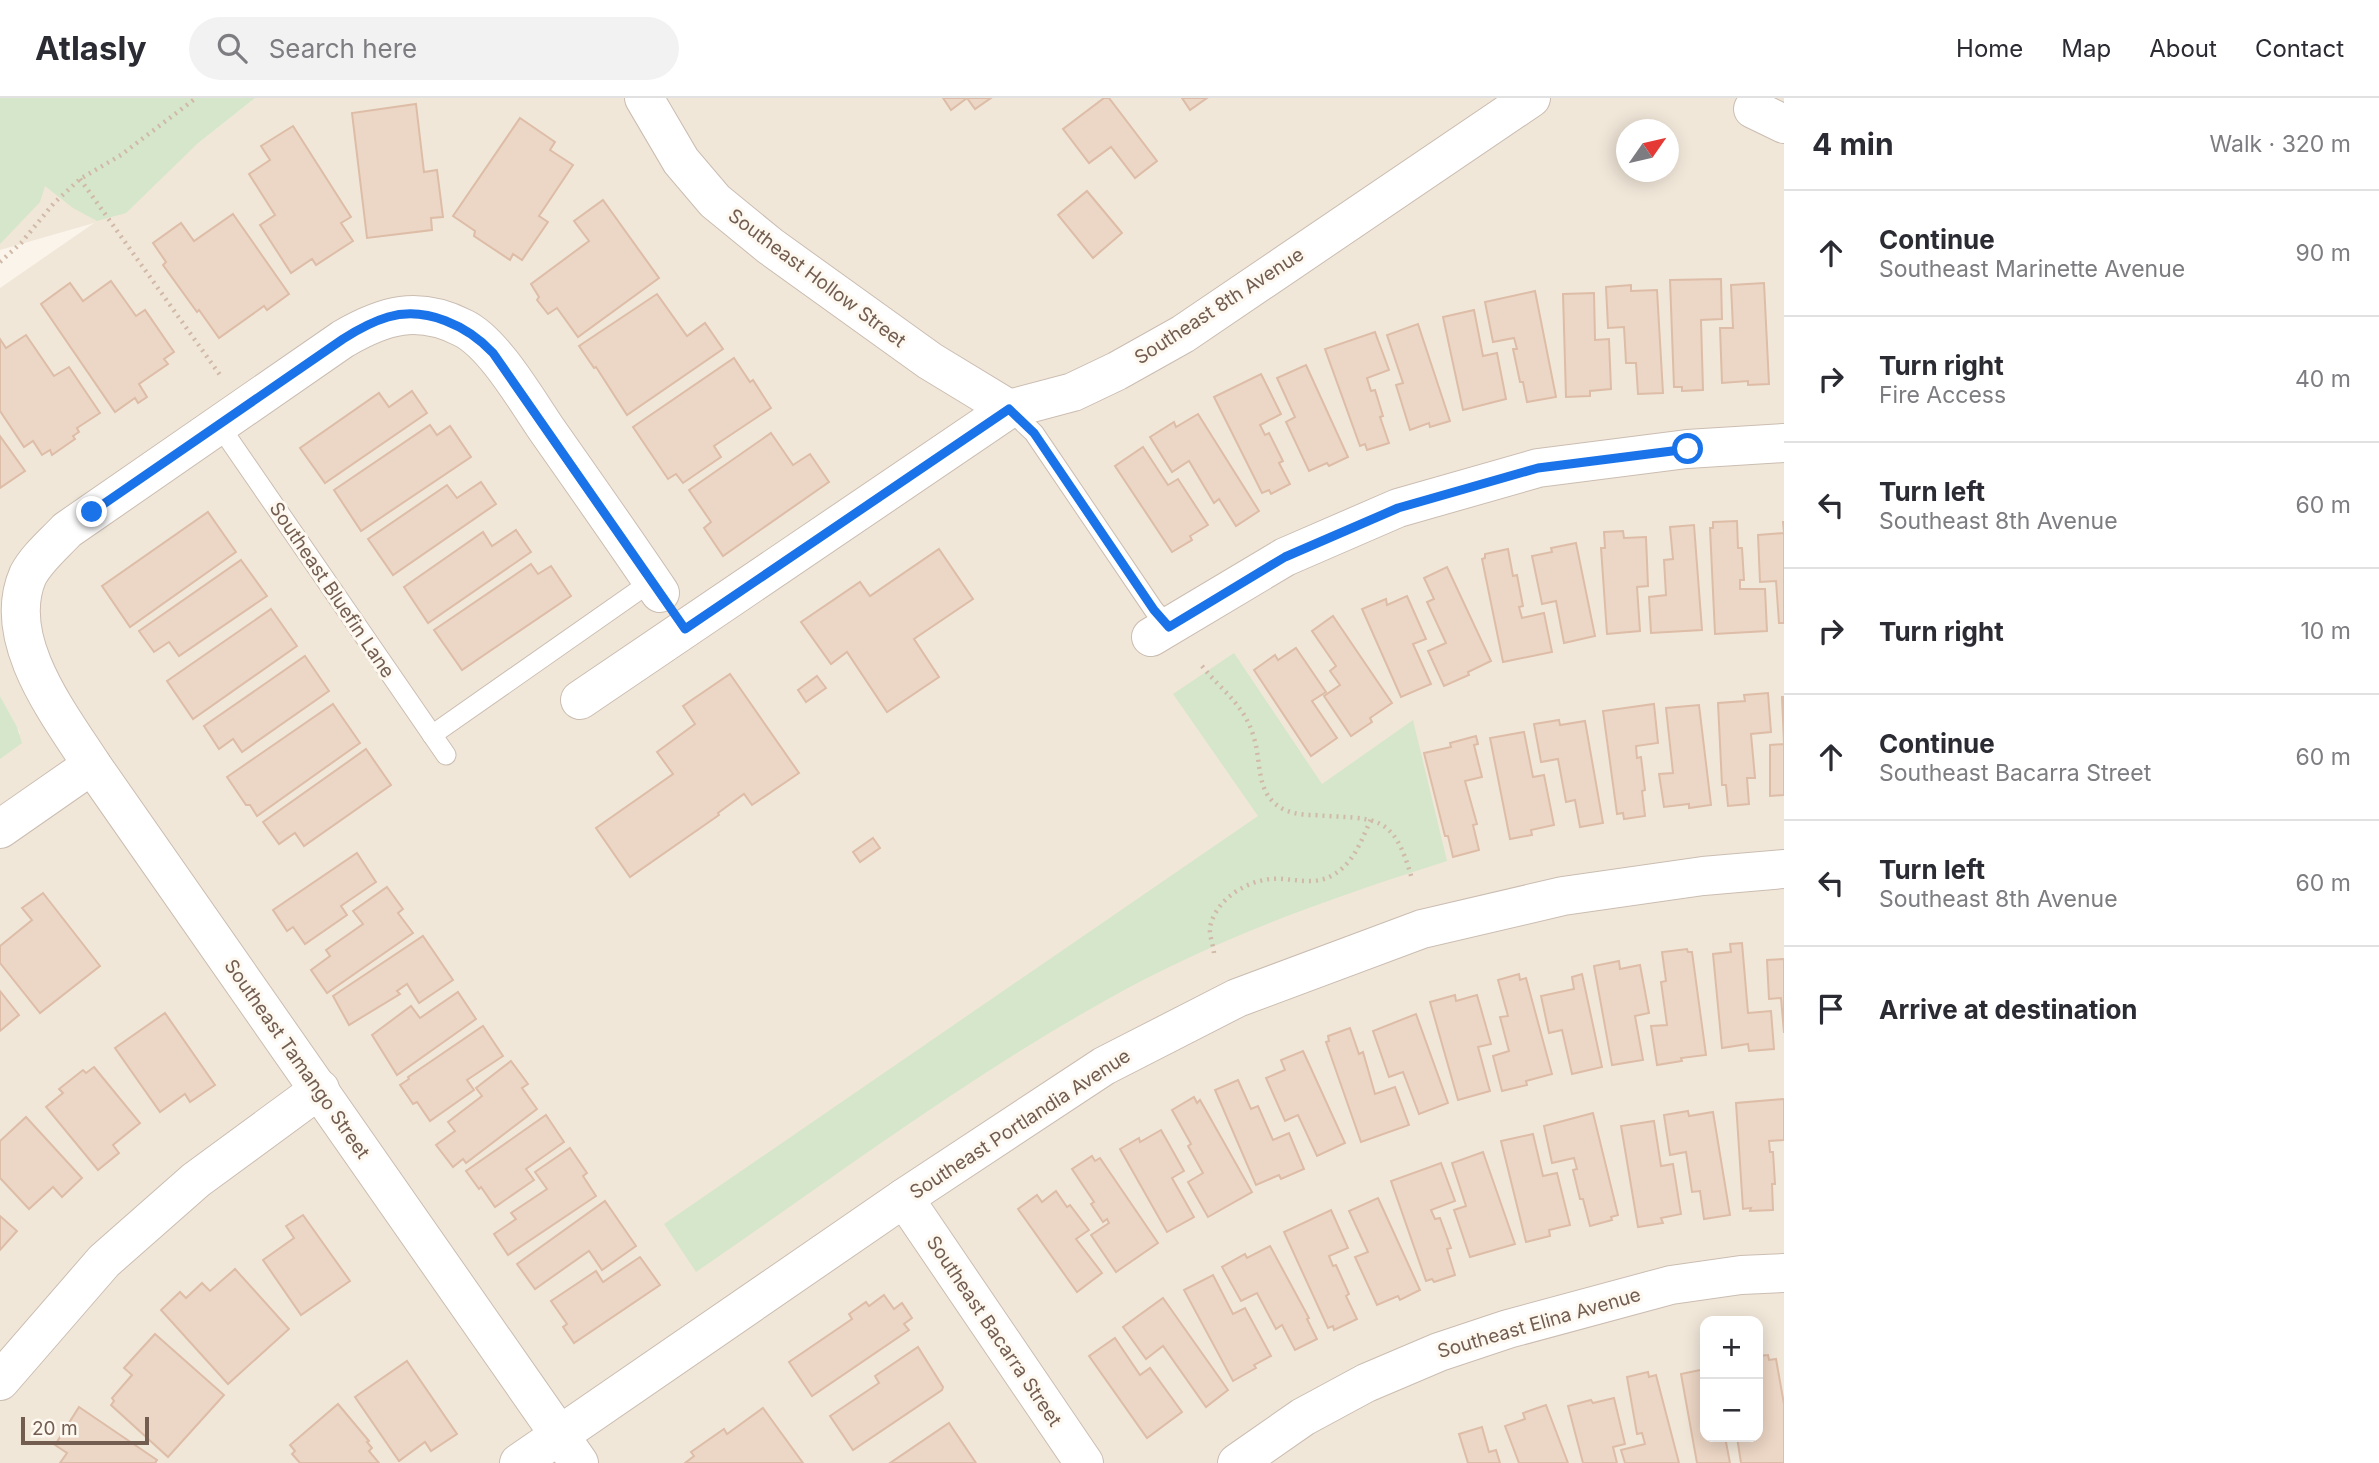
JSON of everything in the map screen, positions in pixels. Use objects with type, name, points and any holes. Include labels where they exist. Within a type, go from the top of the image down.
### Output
[{"type":"street","name":"Southeast 8th Avenue","points":[[580,700],[1009,409],[1073,392],[1183,334],[1531,98]]},
{"type":"street","name":"Southeast Hollow Street","points":[[649,107],[681,161],[724,208],[770,246],[930,361],[1009,409]]},
{"type":"street","points":[[219,425],[368,324],[401,314],[442,320],[479,338],[493,353],[656,587]]},
{"type":"street","name":"Southeast Tamango Street","points":[[219,425],[67,530],[41,556],[27,575],[21,595],[18,624],[25,649],[37,682],[92,765],[569,1448]]},
{"type":"street","points":[[1160,632],[1285,557],[1398,508],[1538,468],[1688,449],[1784,443]]},
{"type":"street","points":[[0,829],[92,765]]},
{"type":"street","name":"Southeast Portlandia Avenue","points":[[519,1463],[569,1448],[904,1198],[1104,1066],[1237,998],[1422,929],[1563,896],[1703,876],[1784,869]]},
{"type":"street","points":[[0,1381],[103,1262],[196,1180],[320,1089]]},
{"type":"street","name":"Southeast Bacarra Street","points":[[904,1198],[1084,1463]]},
{"type":"street","name":"Southeast Elina Avenue","points":[[1237,1463],[1303,1417],[1366,1383],[1438,1352],[1508,1329],[1671,1285],[1741,1275],[1784,1273]]},
{"type":"lane","points":[[1009,409],[1034,433],[1150,603],[1160,632]]},
{"type":"lane","name":"Southeast Bluefin Lane","points":[[219,425],[446,755]]},
{"type":"lane","points":[[432,735],[656,587],[685,629]]},
{"type":"path","points":[[0,262],[21,243],[54,203],[80,178],[121,155],[196,98]]},
{"type":"path","points":[[80,178],[224,381]]},
{"type":"path","points":[[1202,666],[1227,690],[1249,723],[1255,740],[1259,777],[1270,799],[1283,809],[1298,814],[1371,819],[1385,825],[1404,851],[1412,879]]},
{"type":"path","points":[[1214,953],[1210,928],[1219,908],[1231,894],[1251,883],[1271,879],[1316,882],[1332,876],[1346,866],[1371,819]]},
{"type":"shaded area","points":[[0,98],[197,144],[255,98],[1784,98],[1784,1463],[0,1463],[0,758],[20,733],[0,696],[0,288],[94,223],[0,250]]},
{"type":"green space","points":[[0,98],[255,98],[197,144],[126,213],[97,221],[73,208],[45,186],[40,202],[0,244]]},
{"type":"green space","points":[[1234,653],[1322,784],[1413,720],[1447,861],[1274,921],[1148,977],[1002,1062],[696,1272],[664,1224],[1258,816],[1173,694]]},
{"type":"green space","points":[[0,696],[17,727],[22,743],[0,759]]},
{"type":"building","points":[[943,98],[967,98],[951,110]]},
{"type":"building","points":[[967,98],[991,98],[975,109]]},
{"type":"building","points":[[1104,98],[1109,98],[1157,161],[1135,178],[1111,147],[1089,163],[1063,129]]},
{"type":"building","points":[[1182,98],[1207,98],[1190,110]]},
{"type":"building","points":[[416,104],[424,172],[437,170],[443,217],[431,218],[432,230],[367,238],[352,113]]},
{"type":"building","points":[[520,118],[555,142],[550,150],[573,165],[539,216],[548,222],[522,260],[513,254],[510,260],[474,236],[475,231],[453,216]]},
{"type":"building","points":[[293,126],[351,217],[341,223],[353,241],[316,265],[312,259],[291,273],[260,225],[275,215],[249,174],[270,160],[261,146]]},
{"type":"building","points":[[1087,191],[1122,233],[1093,258],[1058,215]]},
{"type":"building","points":[[603,200],[659,278],[578,337],[557,308],[548,314],[537,300],[539,297],[531,284],[589,241],[574,221]]},
{"type":"building","points":[[233,214],[289,294],[267,310],[264,306],[219,338],[163,265],[166,262],[153,243],[181,223],[194,241]]},
{"type":"building","points":[[1721,279],[1722,319],[1701,320],[1703,390],[1682,391],[1682,387],[1674,387],[1670,280]]},
{"type":"building","points":[[111,281],[136,316],[145,310],[174,352],[164,359],[168,364],[139,384],[147,397],[138,403],[135,398],[115,412],[41,304],[70,283],[83,301]]},
{"type":"building","points":[[1764,283],[1769,384],[1748,385],[1748,381],[1722,383],[1720,328],[1733,328],[1731,285]]},
{"type":"building","points":[[1631,285],[1631,291],[1657,290],[1663,393],[1638,394],[1636,363],[1626,363],[1624,327],[1608,328],[1606,287]]},
{"type":"building","points":[[1535,291],[1556,397],[1527,402],[1513,349],[1517,349],[1514,338],[1493,342],[1485,302]]},
{"type":"building","points":[[1594,293],[1595,340],[1609,339],[1611,389],[1590,391],[1590,396],[1566,397],[1563,294]]},
{"type":"building","points":[[657,294],[687,336],[705,323],[723,349],[627,415],[579,346]]},
{"type":"building","points":[[1474,310],[1483,356],[1497,353],[1506,399],[1463,410],[1443,317]]},
{"type":"building","points":[[1418,324],[1450,421],[1430,427],[1429,423],[1410,430],[1396,385],[1403,383],[1387,335]]},
{"type":"building","points":[[1375,332],[1389,370],[1367,378],[1371,391],[1375,390],[1389,443],[1367,450],[1365,444],[1360,446],[1325,349]]},
{"type":"building","points":[[26,335],[54,376],[69,367],[100,413],[77,428],[79,432],[73,436],[75,439],[52,455],[50,450],[42,455],[33,441],[24,447],[0,411],[0,339],[6,348]]},
{"type":"building","points":[[734,358],[750,382],[753,380],[771,408],[714,446],[721,457],[683,483],[676,474],[668,479],[633,427]]},
{"type":"building","points":[[1306,365],[1348,457],[1309,471],[1286,422],[1295,417],[1277,378]]},
{"type":"building","points":[[1261,374],[1281,414],[1260,425],[1265,435],[1269,433],[1283,461],[1279,463],[1290,484],[1271,494],[1269,490],[1262,493],[1214,397]]},
{"type":"building","points":[[412,391],[427,413],[325,483],[300,448],[379,393],[389,407]]},
{"type":"building","points":[[1198,414],[1259,511],[1236,526],[1219,499],[1214,503],[1189,461],[1172,472],[1150,437],[1174,422],[1176,427]]},
{"type":"building","points":[[430,425],[437,435],[450,426],[471,457],[361,531],[334,490]]},
{"type":"building","points":[[771,433],[793,465],[810,454],[829,482],[723,556],[704,528],[711,522],[689,490]]},
{"type":"building","points":[[0,436],[25,471],[0,488]]},
{"type":"building","points":[[1143,447],[1168,485],[1178,479],[1208,525],[1190,536],[1192,540],[1172,552],[1115,466]]},
{"type":"building","points":[[481,482],[496,504],[393,575],[368,539],[447,485],[457,498]]},
{"type":"building","points":[[208,512],[236,552],[130,627],[102,586]]},
{"type":"building","points":[[1737,521],[1738,548],[1742,548],[1744,580],[1740,580],[1740,589],[1765,589],[1767,631],[1715,634],[1710,528],[1713,528],[1713,522]]},
{"type":"building","points":[[1694,525],[1702,630],[1651,633],[1649,597],[1666,595],[1664,560],[1673,559],[1670,527]]},
{"type":"building","points":[[516,530],[531,552],[428,623],[404,587],[483,532],[492,546]]},
{"type":"building","points":[[1623,531],[1624,538],[1646,537],[1648,586],[1637,587],[1640,631],[1607,634],[1601,548],[1605,548],[1604,532]]},
{"type":"building","points":[[1784,533],[1784,623],[1779,623],[1776,581],[1760,582],[1758,535]]},
{"type":"building","points":[[1576,543],[1595,636],[1564,643],[1556,601],[1542,604],[1532,556],[1552,552],[1551,548]]},
{"type":"building","points":[[939,549],[973,599],[914,639],[939,677],[887,712],[847,652],[831,664],[801,622],[860,582],[870,596]]},
{"type":"building","points":[[1508,549],[1513,576],[1517,575],[1523,606],[1519,607],[1522,618],[1544,613],[1552,652],[1503,662],[1482,559],[1485,554]]},
{"type":"building","points":[[241,560],[267,596],[179,656],[169,642],[154,652],[139,631]]},
{"type":"building","points":[[531,564],[538,574],[551,566],[571,596],[462,670],[434,630]]},
{"type":"building","points":[[1447,567],[1491,661],[1444,686],[1428,651],[1446,643],[1427,602],[1434,599],[1424,578]]},
{"type":"building","points":[[1407,596],[1426,639],[1413,644],[1431,684],[1401,697],[1362,609],[1386,599],[1387,605]]},
{"type":"building","points":[[271,609],[297,646],[193,719],[167,681]]},
{"type":"building","points":[[1333,616],[1392,703],[1370,718],[1372,722],[1351,736],[1324,696],[1340,685],[1330,671],[1336,666],[1312,631]]},
{"type":"building","points":[[1296,648],[1326,692],[1312,701],[1337,738],[1311,756],[1254,670],[1275,655],[1278,660]]},
{"type":"building","points":[[305,656],[329,691],[242,752],[233,739],[219,749],[204,726]]},
{"type":"building","points":[[730,674],[799,773],[752,805],[744,794],[718,813],[719,815],[630,877],[596,828],[673,774],[657,752],[695,724],[683,706]]},
{"type":"building","points":[[817,676],[826,688],[806,702],[798,690]]},
{"type":"building","points":[[1768,693],[1771,732],[1751,734],[1755,778],[1747,778],[1749,804],[1728,806],[1726,785],[1722,785],[1718,703],[1745,701],[1744,695]]},
{"type":"building","points":[[1782,697],[1784,697],[1784,744]]},
{"type":"building","points":[[333,704],[360,743],[257,816],[227,777]]},
{"type":"building","points":[[1654,704],[1658,743],[1636,746],[1637,758],[1641,757],[1645,816],[1624,819],[1623,813],[1617,814],[1603,711]]},
{"type":"building","points":[[1699,705],[1711,805],[1664,807],[1659,774],[1673,773],[1666,708]]},
{"type":"building","points":[[1559,720],[1560,725],[1585,721],[1603,823],[1580,827],[1575,800],[1566,802],[1558,759],[1541,762],[1534,724]]},
{"type":"building","points":[[1524,732],[1533,777],[1544,775],[1554,825],[1531,830],[1532,835],[1510,839],[1490,738]]},
{"type":"building","points":[[1476,736],[1478,744],[1474,745],[1482,777],[1465,781],[1477,824],[1473,825],[1479,850],[1453,857],[1424,753],[1451,747],[1450,743]]},
{"type":"building","points":[[1784,744],[1784,795],[1770,796],[1770,745]]},
{"type":"building","points":[[366,749],[391,785],[304,846],[295,833],[279,844],[263,822]]},
{"type":"building","points":[[873,838],[880,848],[860,862],[853,852]]},
{"type":"building","points":[[357,853],[376,882],[341,906],[347,915],[305,944],[293,927],[287,931],[273,910]]},
{"type":"building","points":[[387,887],[403,909],[398,913],[413,933],[327,993],[311,970],[330,956],[326,950],[363,924],[353,911]]},
{"type":"building","points":[[43,893],[100,966],[40,1013],[0,963],[0,946],[32,920],[22,908]]},
{"type":"building","points":[[423,936],[453,980],[419,1003],[407,984],[397,991],[400,994],[349,1025],[333,996]]},
{"type":"building","points":[[1742,943],[1748,1013],[1771,1011],[1774,1049],[1749,1051],[1748,1044],[1722,1048],[1713,954],[1731,952],[1730,944]]},
{"type":"building","points":[[1687,949],[1692,952],[1706,1055],[1657,1065],[1651,1026],[1667,1025],[1661,982],[1666,981],[1662,952]]},
{"type":"building","points":[[1784,959],[1784,1033],[1781,998],[1769,999],[1767,960]]},
{"type":"building","points":[[1619,961],[1620,969],[1640,965],[1649,1013],[1635,1016],[1643,1060],[1612,1065],[1594,966]]},
{"type":"building","points":[[1519,974],[1520,980],[1526,978],[1552,1074],[1526,1081],[1527,1085],[1502,1091],[1493,1056],[1509,1051],[1500,1017],[1508,1016],[1498,980]]},
{"type":"building","points":[[1582,974],[1602,1067],[1572,1074],[1562,1030],[1549,1033],[1541,996],[1574,989],[1572,977]]},
{"type":"building","points":[[0,991],[19,1015],[0,1031]]},
{"type":"building","points":[[458,992],[476,1019],[397,1075],[372,1035],[411,1006],[420,1018]]},
{"type":"building","points":[[1455,995],[1456,1001],[1477,995],[1491,1044],[1478,1047],[1490,1091],[1458,1100],[1430,1002]]},
{"type":"building","points":[[165,1013],[215,1085],[190,1102],[185,1094],[160,1112],[115,1048]]},
{"type":"building","points":[[1416,1014],[1448,1103],[1419,1114],[1403,1072],[1389,1077],[1373,1031]]},
{"type":"building","points":[[483,1026],[503,1056],[467,1080],[474,1090],[430,1121],[417,1102],[413,1104],[400,1085]]},
{"type":"building","points":[[1350,1028],[1359,1054],[1363,1052],[1375,1094],[1395,1087],[1409,1125],[1361,1142],[1326,1042],[1329,1041],[1328,1036]]},
{"type":"building","points":[[1303,1051],[1345,1143],[1317,1156],[1298,1115],[1285,1121],[1266,1078],[1285,1070],[1281,1060]]},
{"type":"building","points":[[511,1061],[528,1084],[522,1088],[537,1109],[466,1163],[463,1159],[453,1167],[436,1145],[455,1131],[448,1122],[482,1096],[476,1088]]},
{"type":"building","points":[[94,1067],[140,1123],[113,1145],[119,1153],[98,1170],[46,1107],[63,1093],[59,1089],[83,1070],[86,1073]]},
{"type":"building","points":[[1238,1080],[1251,1109],[1258,1106],[1273,1140],[1289,1133],[1304,1169],[1281,1179],[1279,1175],[1256,1185],[1215,1090]]},
{"type":"building","points":[[1194,1097],[1197,1103],[1200,1100],[1252,1192],[1208,1217],[1188,1182],[1203,1173],[1172,1110]]},
{"type":"building","points":[[1784,1099],[1784,1140],[1769,1141],[1770,1152],[1773,1152],[1775,1184],[1772,1184],[1773,1210],[1743,1209],[1736,1103]]},
{"type":"building","points":[[1688,1111],[1689,1116],[1713,1112],[1730,1215],[1704,1219],[1700,1191],[1692,1192],[1686,1152],[1670,1155],[1664,1115]]},
{"type":"building","points":[[1593,1113],[1618,1215],[1611,1217],[1612,1220],[1590,1226],[1573,1170],[1577,1169],[1574,1158],[1552,1163],[1544,1126]]},
{"type":"building","points":[[546,1115],[564,1142],[526,1169],[534,1180],[495,1207],[466,1171]]},
{"type":"building","points":[[26,1117],[82,1178],[62,1197],[53,1187],[29,1209],[0,1178],[0,1141]]},
{"type":"building","points":[[1654,1121],[1661,1166],[1673,1164],[1681,1214],[1661,1218],[1663,1223],[1638,1227],[1621,1126]]},
{"type":"building","points":[[1161,1130],[1184,1171],[1172,1178],[1194,1217],[1167,1232],[1120,1149]]},
{"type":"building","points":[[1533,1134],[1543,1176],[1557,1173],[1570,1225],[1549,1230],[1550,1236],[1526,1242],[1501,1141]]},
{"type":"building","points":[[570,1148],[587,1173],[583,1176],[596,1196],[508,1255],[494,1234],[516,1219],[511,1213],[547,1189],[535,1172]]},
{"type":"building","points":[[1483,1152],[1515,1244],[1470,1257],[1454,1210],[1466,1206],[1452,1163]]},
{"type":"building","points":[[1092,1156],[1095,1161],[1100,1158],[1158,1243],[1116,1272],[1091,1235],[1109,1223],[1107,1219],[1103,1222],[1091,1204],[1094,1202],[1072,1169]]},
{"type":"building","points":[[1441,1163],[1455,1201],[1431,1210],[1435,1219],[1440,1218],[1451,1248],[1447,1249],[1455,1275],[1434,1282],[1432,1279],[1426,1281],[1391,1181]]},
{"type":"building","points":[[1056,1191],[1089,1230],[1076,1239],[1102,1273],[1077,1292],[1018,1209],[1037,1195],[1042,1202]]},
{"type":"building","points":[[1378,1198],[1420,1290],[1400,1300],[1398,1296],[1377,1305],[1355,1257],[1368,1252],[1349,1211]]},
{"type":"building","points":[[605,1201],[636,1246],[602,1270],[589,1251],[535,1289],[517,1264]]},
{"type":"building","points":[[1331,1210],[1348,1248],[1329,1256],[1349,1294],[1346,1296],[1357,1319],[1334,1330],[1333,1326],[1328,1328],[1284,1232]]},
{"type":"building","points":[[303,1215],[350,1281],[301,1315],[263,1260],[294,1238],[286,1226]]},
{"type":"building","points":[[0,1216],[17,1231],[0,1250]]},
{"type":"building","points":[[1270,1246],[1309,1318],[1307,1319],[1317,1339],[1295,1350],[1282,1325],[1276,1329],[1257,1293],[1241,1301],[1222,1267],[1245,1254],[1247,1258]]},
{"type":"building","points":[[640,1257],[660,1285],[574,1343],[563,1327],[567,1324],[551,1301],[596,1271],[603,1282]]},
{"type":"building","points":[[235,1269],[289,1329],[228,1384],[161,1310],[180,1292],[186,1298],[202,1283],[210,1291]]},
{"type":"building","points":[[1213,1275],[1233,1314],[1245,1308],[1271,1356],[1233,1381],[1184,1290]]},
{"type":"building","points":[[884,1295],[894,1309],[902,1303],[912,1318],[904,1324],[909,1330],[812,1396],[789,1362],[852,1319],[849,1314],[866,1302],[869,1306]]},
{"type":"building","points":[[1163,1298],[1228,1390],[1206,1407],[1163,1346],[1146,1359],[1123,1327]]},
{"type":"building","points":[[155,1334],[224,1395],[168,1457],[111,1405],[114,1401],[112,1398],[132,1375],[124,1368]]},
{"type":"building","points":[[1115,1338],[1140,1375],[1150,1368],[1182,1412],[1147,1438],[1089,1356]]},
{"type":"building","points":[[918,1347],[943,1387],[942,1390],[853,1450],[830,1416],[879,1383],[875,1376]]},
{"type":"building","points":[[1768,1355],[1769,1360],[1776,1359],[1784,1404],[1784,1463],[1741,1463],[1738,1442],[1763,1442],[1763,1356]]},
{"type":"building","points":[[407,1361],[457,1434],[431,1451],[425,1442],[399,1461],[355,1397]]},
{"type":"building","points":[[1700,1370],[1700,1442],[1726,1442],[1730,1463],[1697,1463],[1681,1374]]},
{"type":"building","points":[[1648,1372],[1649,1377],[1656,1375],[1679,1463],[1625,1463],[1621,1450],[1645,1444],[1642,1433],[1637,1434],[1627,1377]]},
{"type":"building","points":[[1614,1398],[1625,1444],[1613,1447],[1617,1463],[1583,1463],[1568,1406]]},
{"type":"building","points":[[338,1404],[369,1441],[367,1442],[372,1448],[369,1451],[379,1463],[300,1463],[292,1454],[295,1451],[290,1445]]},
{"type":"building","points":[[1546,1405],[1568,1463],[1519,1463],[1505,1426],[1525,1419],[1523,1413]]},
{"type":"building","points":[[79,1407],[157,1460],[155,1463],[60,1463],[67,1453],[55,1445]]},
{"type":"building","points":[[763,1408],[803,1463],[685,1463],[694,1456],[691,1452],[724,1429],[727,1434]]},
{"type":"building","points":[[949,1423],[976,1463],[890,1463]]},
{"type":"building","points":[[1482,1427],[1489,1452],[1496,1450],[1500,1463],[1468,1463],[1459,1434]]},
{"type":"route","points":[[92,512],[343,339],[368,324],[401,314],[442,320],[463,328],[479,338],[493,353],[685,629],[1009,409],[1034,433],[1154,610],[1169,627],[1285,557],[1398,508],[1538,468],[1688,449]]}]
